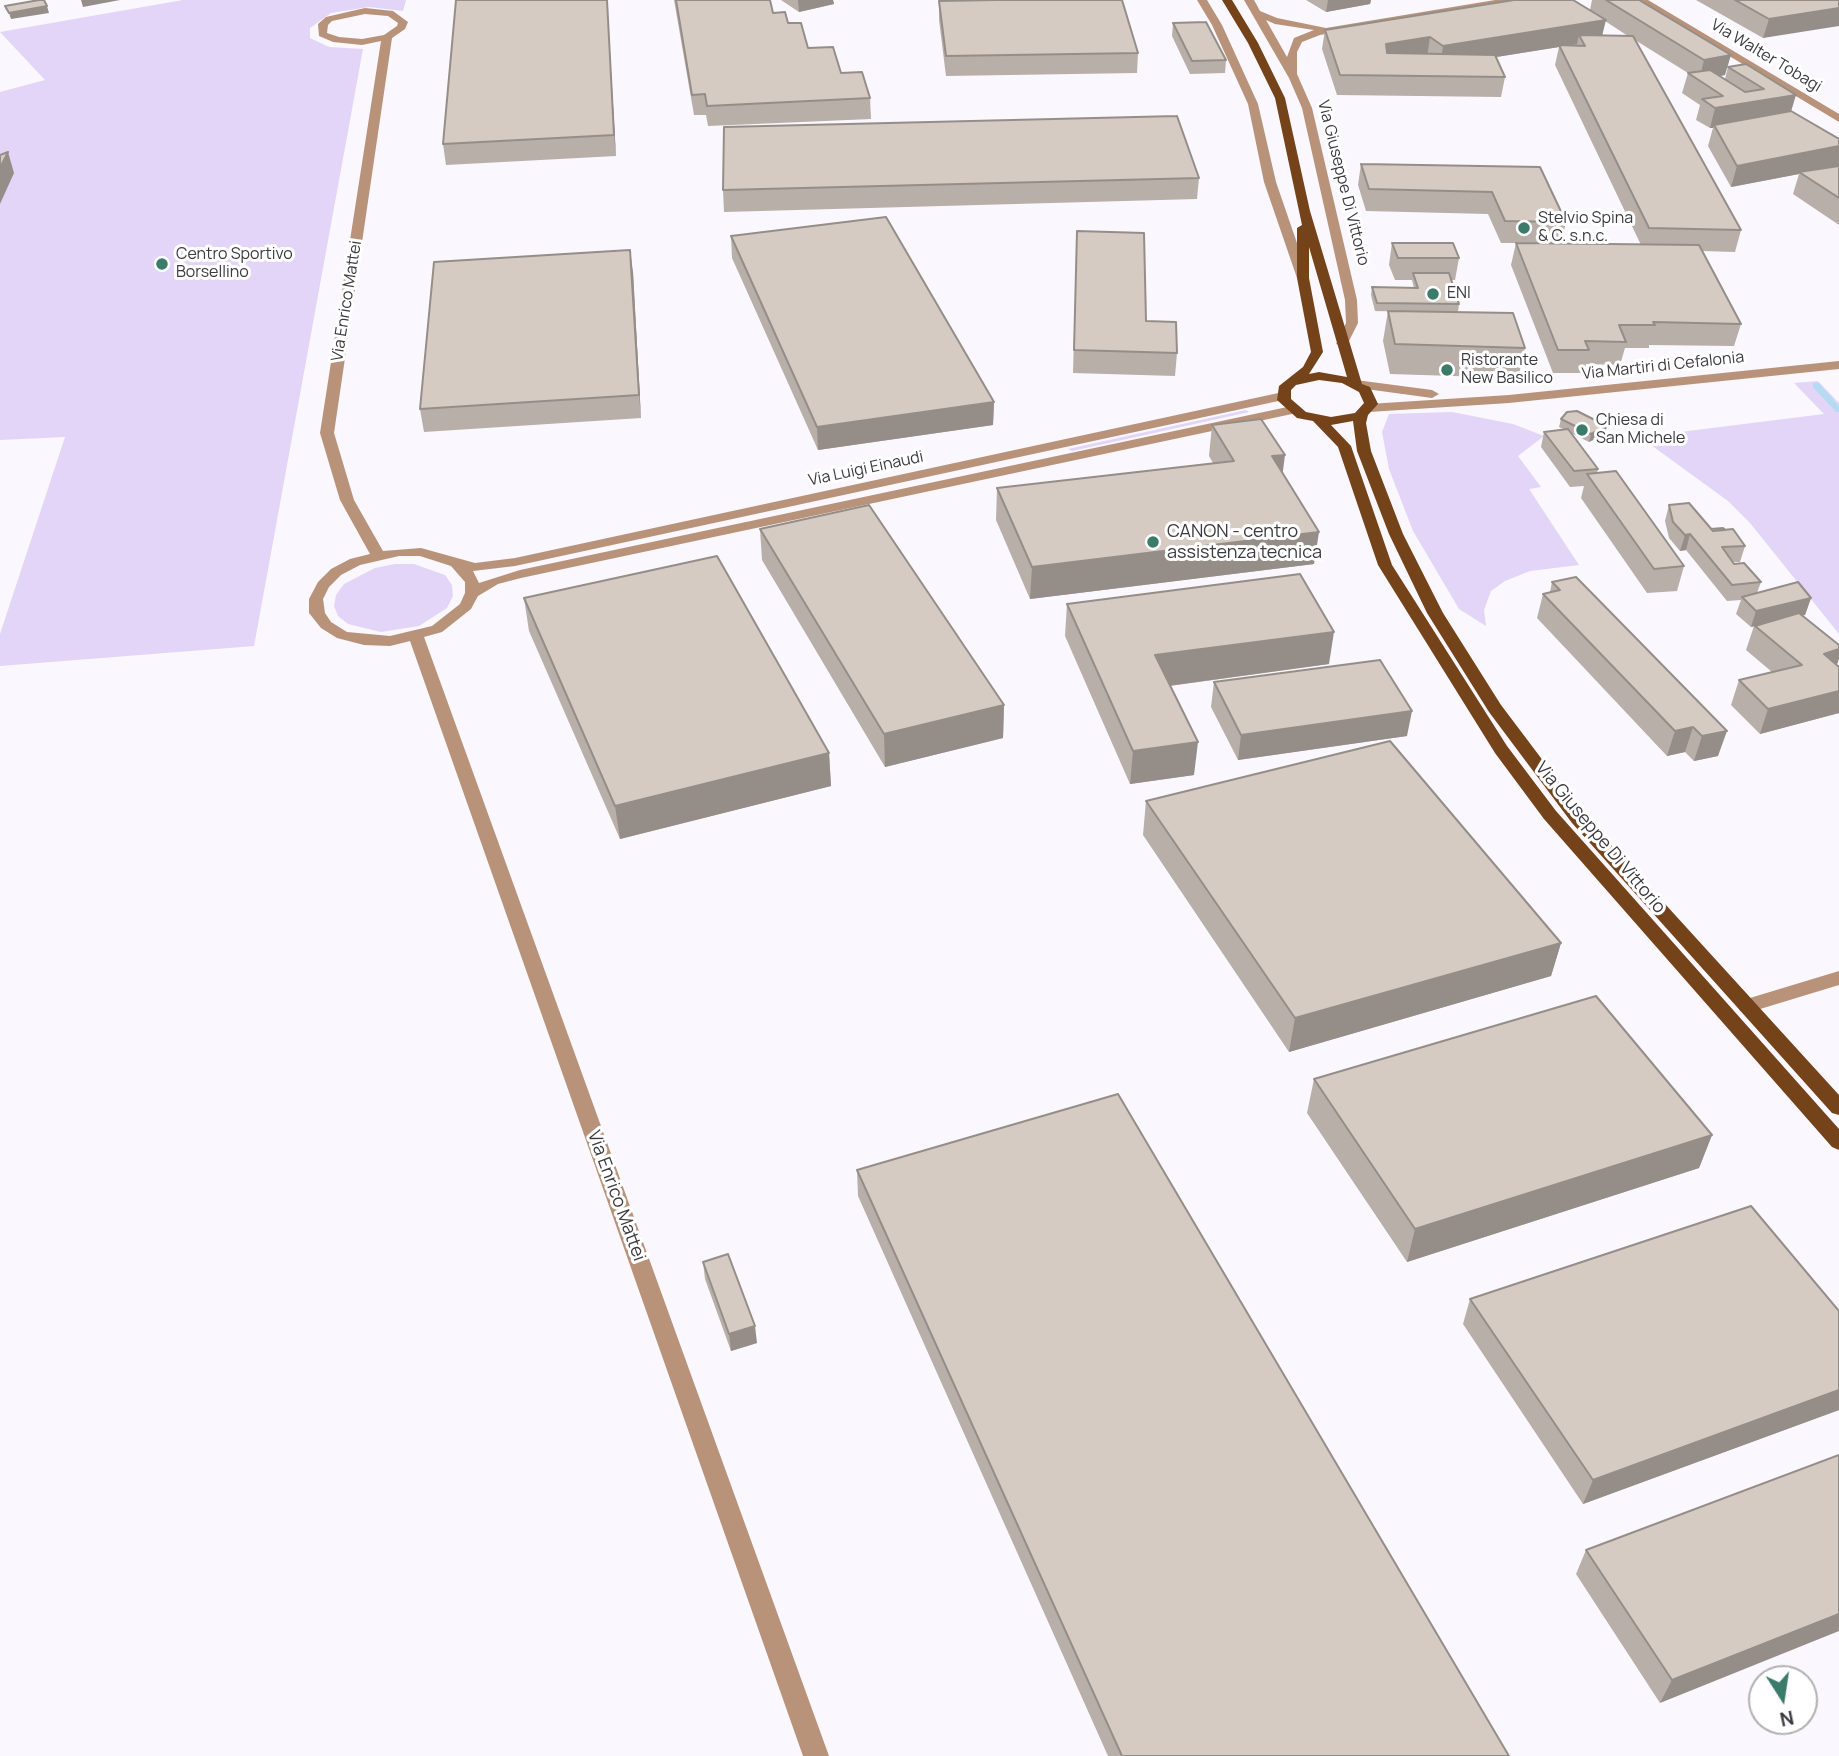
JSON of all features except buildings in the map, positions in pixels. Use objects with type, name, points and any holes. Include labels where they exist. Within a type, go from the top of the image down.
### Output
[{"type":"main road","name":"Via Giuseppe Di Vittorio","points":[[1227,0],[1253,43],[1280,98],[1304,211],[1342,344],[1356,384],[1369,395],[1359,423],[1364,451],[1396,534],[1460,656],[1495,708],[1578,819],[1839,1108]]},
{"type":"main road","name":"Via Giuseppe Di Vittorio","points":[[1283,396],[1284,389],[1308,369],[1317,352],[1303,278],[1304,211]]},
{"type":"main road","points":[[1293,382],[1321,376],[1356,384]]},
{"type":"main road","points":[[1283,396],[1292,410]]},
{"type":"main road","name":"Via Giuseppe Di Vittorio","points":[[1292,410],[1319,420],[1339,421],[1365,412]]},
{"type":"main road","name":"Via Giuseppe Di Vittorio","points":[[1319,420],[1344,446],[1385,565],[1501,750],[1550,815],[1839,1142]]},
{"type":"street","name":"Via Giuseppe Di Vittorio","points":[[1202,0],[1222,34],[1253,104],[1270,182],[1303,278]]},
{"type":"street","name":"Via Giuseppe Di Vittorio","points":[[1250,0],[1294,78],[1312,128],[1351,300],[1352,323],[1342,344]]},
{"type":"street","points":[[1294,78],[1292,52],[1298,40],[1342,27],[1512,0]]},
{"type":"street","name":"Via Walter Tobagi","points":[[1641,0],[1839,119]]},
{"type":"street","name":"Via Enrico Mattei","points":[[379,11],[390,13],[403,22],[397,32],[387,37],[349,42],[328,38],[320,29],[329,19],[338,16],[379,11]]},
{"type":"street","points":[[1257,13],[1290,24],[1342,27]]},
{"type":"street","name":"Via Enrico Mattei","points":[[378,555],[347,500],[327,433],[387,37]]},
{"type":"street","name":"Via Martiri di Cefalonia","points":[[1365,412],[1839,365]]},
{"type":"street","name":"Via Martiri di Cefalonia","points":[[1356,384],[1491,401]]},
{"type":"street","name":"Via Luigi Einaudi","points":[[456,563],[475,566],[515,562],[1283,396]]},
{"type":"street","name":"Via Luigi Einaudi","points":[[472,593],[493,581],[520,574],[1292,410]]},
{"type":"street","points":[[421,552],[456,563],[466,571],[472,593],[466,606],[454,618],[416,636],[390,641],[353,638],[326,625],[317,613],[316,599],[330,579],[355,562],[378,555],[421,552]]},
{"type":"street","name":"Via Enrico Mattei","points":[[416,636],[816,1756]]},
{"type":"street","points":[[1747,1006],[1839,978]]},
{"type":"shaded area","name":"Centro Sportivo Borsellino","points":[[183,0],[406,0],[403,11],[369,7],[331,13],[310,28],[310,38],[329,47],[363,49],[254,646],[0,666],[0,634],[65,437],[0,440],[0,92],[45,80],[0,32]]},
{"type":"shaded area","points":[[1818,381],[1839,403],[1839,634],[1750,523],[1728,501],[1640,437],[1824,414],[1794,383]]},
{"type":"shaded area","points":[[1246,410],[1249,412],[1072,451],[1068,449]]},
{"type":"shaded area","points":[[1452,412],[1513,424],[1544,436],[1518,456],[1541,487],[1529,489],[1579,565],[1530,571],[1505,581],[1491,591],[1484,610],[1486,626],[1459,609],[1413,531],[1389,469],[1382,432],[1389,414]]},
{"type":"shaded area","points":[[414,564],[445,575],[452,585],[453,596],[447,608],[419,626],[381,632],[348,624],[338,616],[334,606],[336,595],[344,584],[375,568]]},
{"type":"waterway","points":[[1816,385],[1839,410]]},
{"type":"place","name":"Stelvio Spina & C. s.n.c.","points":[[1524,228]]},
{"type":"place","name":"Centro Sportivo Borsellino","points":[[162,264]]},
{"type":"place","name":"ENI","points":[[1433,294]]},
{"type":"place","name":"Ristorante New Basilico","points":[[1447,370]]},
{"type":"place","name":"Chiesa di San Michele","points":[[1582,430]]},
{"type":"place","name":"CANON - centro assistenza tecnica","points":[[1153,542]]}]
